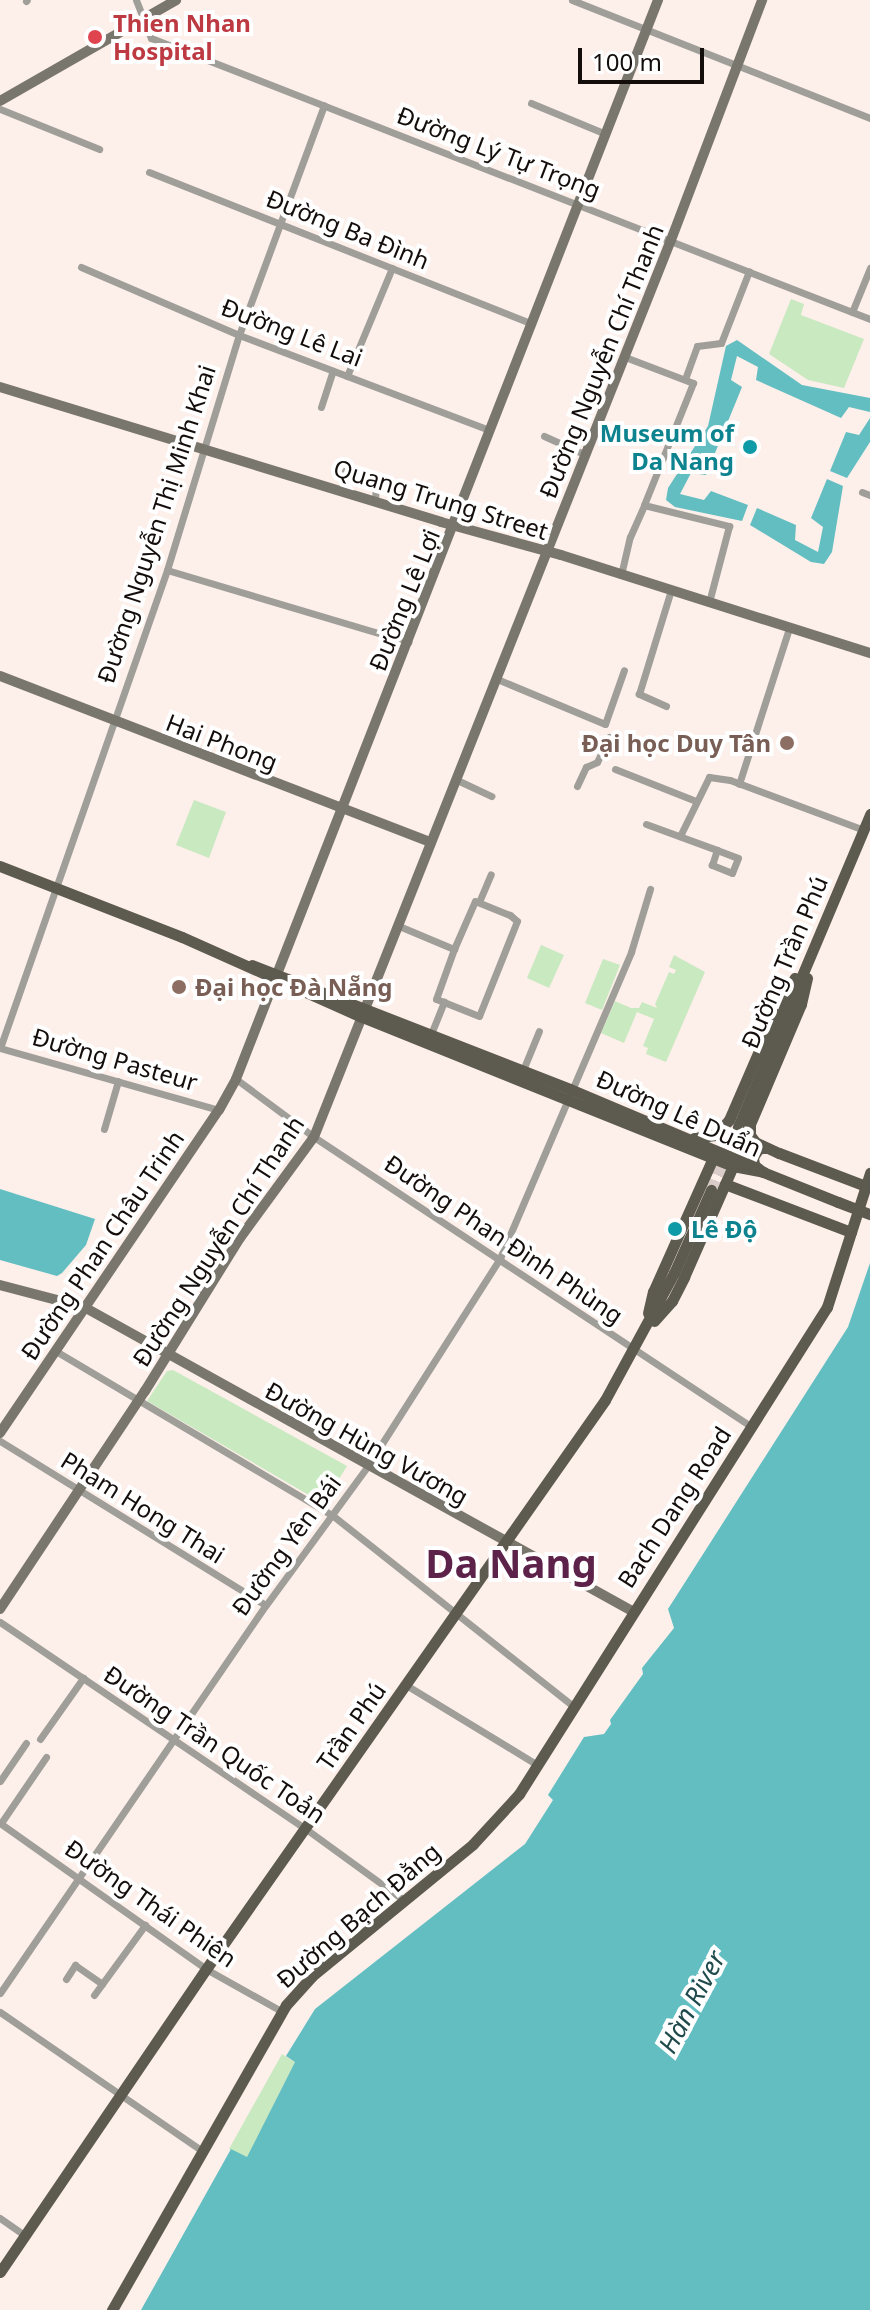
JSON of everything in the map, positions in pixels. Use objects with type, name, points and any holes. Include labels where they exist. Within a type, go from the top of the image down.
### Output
[{"type":"main road","name":"Đường Trần Phú","points":[[738,1127],[870,814]]},
{"type":"main road","name":"Đường Lê Duẩn","points":[[0,866],[763,1172]]},
{"type":"main road","points":[[708,1185],[688,1142],[715,1135],[729,1120],[781,1000],[814,947]]},
{"type":"main road","points":[[779,1153],[755,1142],[749,1130],[801,1004],[814,947]]},
{"type":"main road","name":"Đường Lê Duẩn","points":[[364,1013],[431,1034],[523,1070],[568,1094]]},
{"type":"main road","name":"Đường Lê Duẩn","points":[[688,1142],[713,1158],[763,1172]]},
{"type":"main road","points":[[866,1186],[765,1148],[756,1150],[753,1161],[763,1172],[870,1214]]},
{"type":"main road","name":"Trần Phú","points":[[0,2272],[206,1969],[605,1400],[643,1333],[708,1185],[713,1158]]},
{"type":"main road","points":[[643,1333],[672,1301],[733,1166]]},
{"type":"main road","points":[[752,1427],[827,1307],[870,1173]]},
{"type":"main road","points":[[725,1184],[851,1232]]},
{"type":"main road","name":"Bach Dang Road","points":[[632,1611],[752,1427]]},
{"type":"main road","name":"Đường Bạch Đằng","points":[[112,2310],[281,2011],[312,1976],[405,1901],[502,1816],[632,1611]]},
{"type":"street","name":"Đường Lý Tự Trọng","points":[[136,0],[151,38],[870,319]]},
{"type":"street","points":[[0,101],[176,0]]},
{"type":"street","points":[[572,0],[870,118]]},
{"type":"street","name":"Đường Lê Lợi","points":[[236,1079],[304,917],[343,808],[658,0]]},
{"type":"street","name":"Đường Nguyễn Chí Thanh","points":[[0,1609],[138,1402],[240,1238],[314,1137],[625,357],[762,0]]},
{"type":"street","points":[[531,103],[606,134]]},
{"type":"street","name":"Đường Nguyễn Thị Minh Khai","points":[[0,1048],[111,722],[167,570],[239,335],[324,105]]},
{"type":"street","points":[[0,109],[99,149]]},
{"type":"street","name":"Đường Ba Đình","points":[[149,172],[532,324]]},
{"type":"street","name":"Đường Lê Lai","points":[[81,267],[239,335],[489,430]]},
{"type":"street","points":[[347,376],[392,268]]},
{"type":"street","points":[[852,312],[870,268]]},
{"type":"street","points":[[685,379],[697,346],[721,343],[749,271]]},
{"type":"street","points":[[621,575],[630,537],[693,386],[685,379],[625,357]]},
{"type":"street","points":[[321,407],[333,371]]},
{"type":"street","name":"Quang Trung Street","points":[[0,387],[870,653]]},
{"type":"street","points":[[544,436],[586,455]]},
{"type":"street","points":[[345,471],[376,485],[375,501]]},
{"type":"street","points":[[644,505],[729,526],[709,602]]},
{"type":"street","points":[[167,570],[409,642]]},
{"type":"street","points":[[666,706],[639,694],[671,590]]},
{"type":"street","points":[[739,784],[789,628]]},
{"type":"street","points":[[497,679],[605,724],[624,670]]},
{"type":"street","name":"Hai Phong","points":[[0,676],[111,722],[431,842]]},
{"type":"street","points":[[577,786],[586,767],[597,762],[609,737]]},
{"type":"street","points":[[615,769],[696,801]]},
{"type":"street","points":[[680,836],[709,777],[739,784],[864,830]]},
{"type":"street","points":[[457,780],[492,796]]},
{"type":"street","points":[[646,824],[717,850]]},
{"type":"street","points":[[477,901],[517,921],[479,1016],[436,999],[454,949],[477,901],[491,874]]},
{"type":"street","name":"Đường Yên Bái","points":[[0,1993],[176,1741],[266,1605],[367,1467],[500,1258],[631,952],[650,889]]},
{"type":"street","points":[[399,926],[454,949]]},
{"type":"street","points":[[431,1034],[444,1002]]},
{"type":"street","points":[[523,1070],[539,1031]]},
{"type":"street","name":"Đường Pasteur","points":[[0,1048],[219,1110]]},
{"type":"street","name":"Đường Phan Châu Trinh","points":[[0,1433],[219,1110],[236,1079]]},
{"type":"street","name":"Đường Phan Đình Phùng","points":[[236,1079],[314,1137],[752,1427]]},
{"type":"street","points":[[104,1129],[118,1081]]},
{"type":"street","name":"Đường Hùng Vương","points":[[0,1285],[84,1307],[367,1467],[632,1611]]},
{"type":"street","points":[[54,1350],[332,1515],[572,1705]]},
{"type":"street","name":"Pham Hong Thai","points":[[0,1441],[266,1605]]},
{"type":"street","name":"Đường Trần Quốc Toản","points":[[0,1622],[306,1829],[405,1901]]},
{"type":"street","points":[[40,1739],[83,1678]]},
{"type":"street","points":[[406,1685],[536,1764]]},
{"type":"street","points":[[0,1781],[26,1743]]},
{"type":"street","points":[[0,1823],[46,1757]]},
{"type":"street","name":"Đường Thái Phiên","points":[[0,1823],[206,1969],[281,2011]]},
{"type":"street","points":[[94,1995],[145,1925]]},
{"type":"street","points":[[66,1979],[75,1965],[102,1984]]},
{"type":"street","points":[[0,2012],[201,2150]]},
{"type":"street","points":[[0,2218],[26,2236]]},
{"type":"green space","points":[[791,299],[804,304],[801,315],[864,339],[844,388],[808,380],[769,354]]},
{"type":"green space","points":[[194,800],[226,812],[209,858],[176,845]]},
{"type":"green space","points":[[541,945],[564,955],[549,988],[527,978]]},
{"type":"green space","points":[[674,955],[705,972],[666,1062],[646,1054],[648,1048],[643,1046],[654,1019],[637,1012],[624,1043],[601,1033],[615,1001],[631,1008],[639,1008],[642,1002],[657,1008],[655,1004],[669,972],[674,974],[676,970],[669,967]]},
{"type":"green space","points":[[603,959],[620,965],[602,1010],[585,1003]]},
{"type":"green space","points":[[173,1370],[347,1466],[326,1500],[319,1501],[147,1401],[167,1371]]},
{"type":"green space","points":[[282,2054],[295,2062],[247,2158],[229,2149]]},
{"type":"water","points":[[737,340],[802,385],[870,398],[870,412],[849,407],[841,418],[756,380],[758,367],[737,356],[731,380],[742,387],[706,475],[691,473],[680,494],[704,500],[711,491],[748,505],[742,521],[675,507],[666,500],[668,488],[708,426],[726,346]]},
{"type":"water","points":[[870,418],[870,442],[847,478],[830,471],[846,432],[859,435]]},
{"type":"water","points":[[827,479],[843,486],[832,552],[824,564],[811,562],[750,525],[757,508],[796,525],[795,540],[818,552],[823,527],[811,518]]},
{"type":"water","points":[[0,1189],[95,1219],[86,1245],[62,1273],[57,1276],[0,1260]]},
{"type":"water","name":"Hàn River","points":[[870,1263],[870,2310],[141,2310],[231,2149],[247,2157],[295,2062],[286,2056],[315,2009],[525,1844],[553,1800],[548,1795],[584,1737],[604,1734],[611,1724],[610,1720],[643,1674],[642,1668],[674,1628],[668,1609],[848,1327]]},
{"type":"tunnel","points":[[711,1190],[738,1127]]},
{"type":"place","name":"Thien Nhan Hospital","points":[[95,37]]},
{"type":"place","name":"Museum of Da Nang","points":[[750,447]]},
{"type":"place","name":"Đại học Duy Tân","points":[[787,743]]},
{"type":"place","name":"Đại học Đà Nẵng","points":[[179,987]]},
{"type":"place","name":"Lê Độ","points":[[675,1229]]},
{"type":"district","name":"Da Nang","points":[[511,1563]]}]
